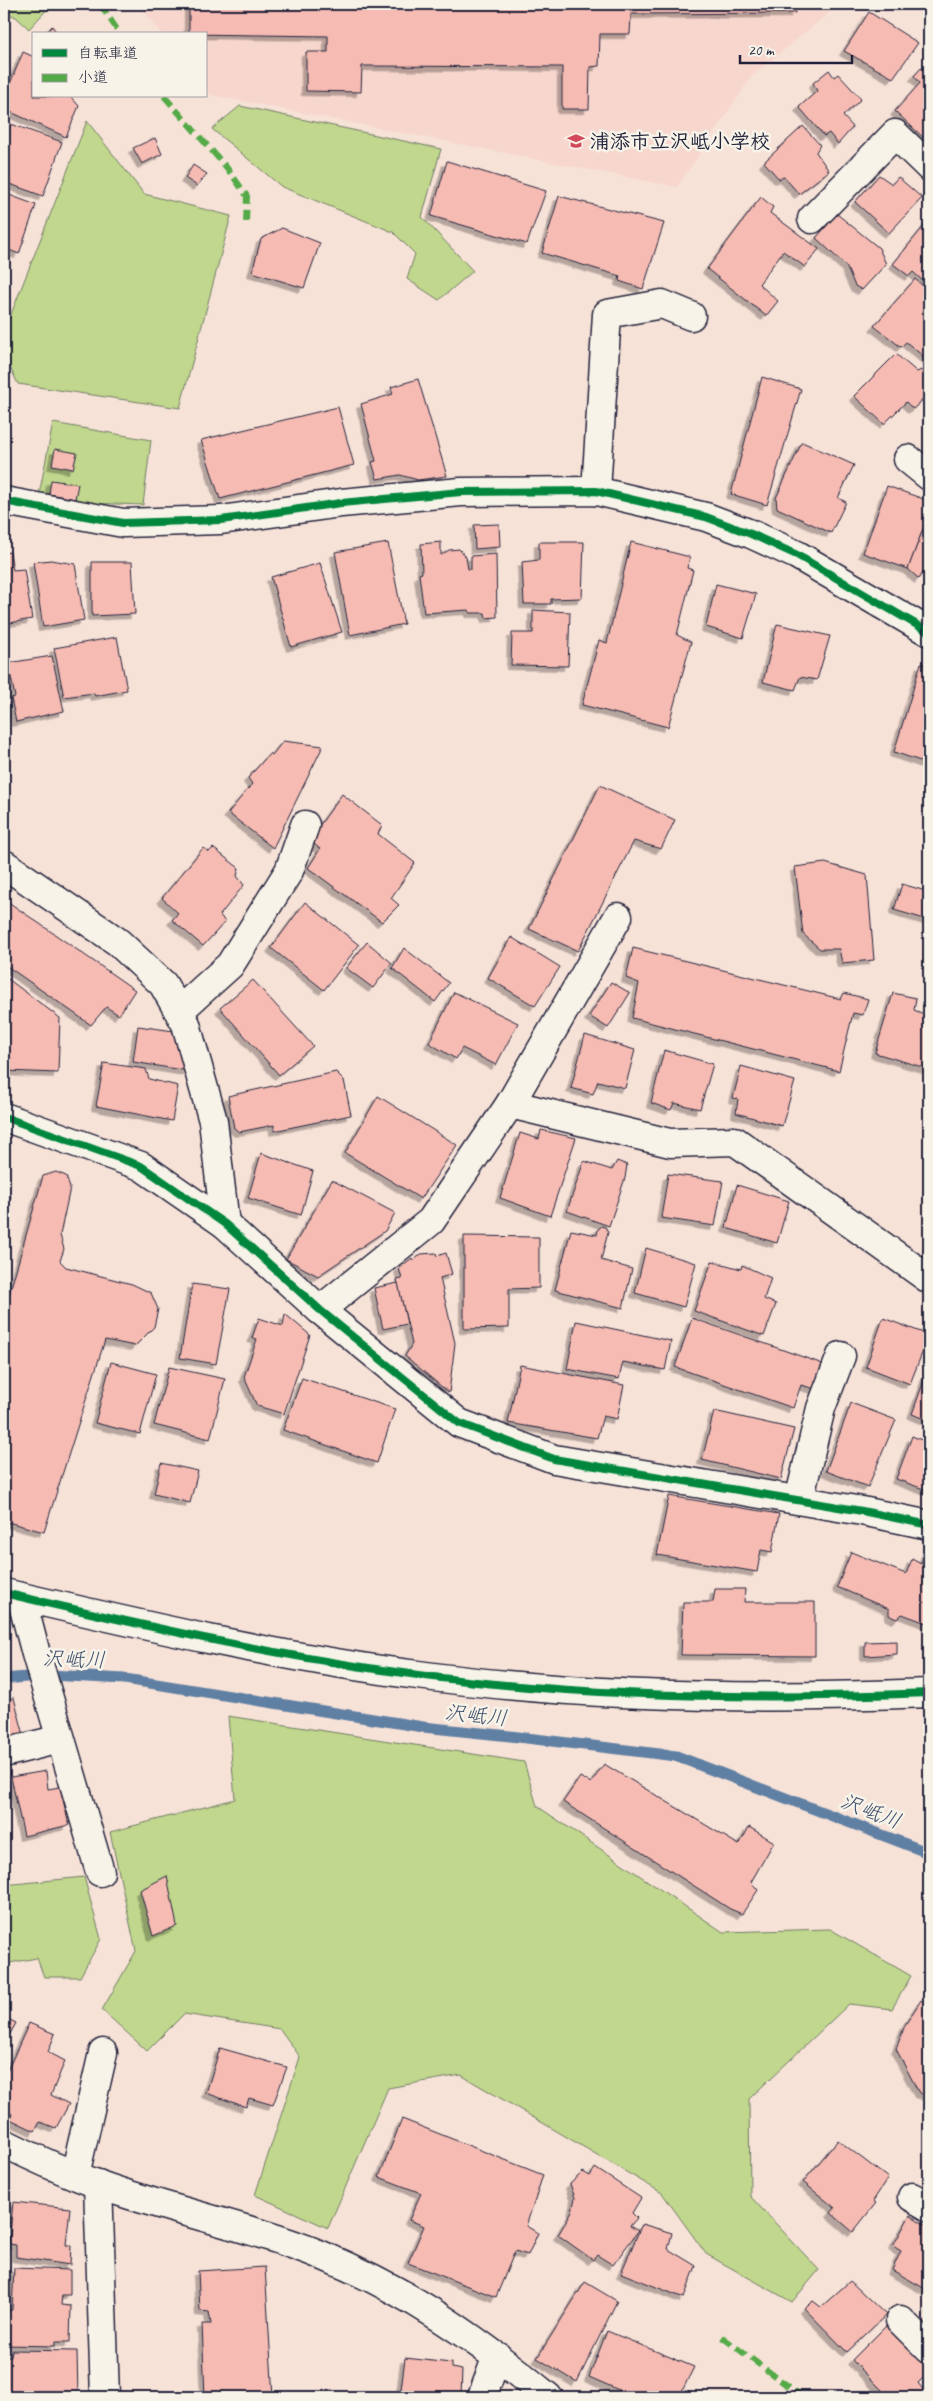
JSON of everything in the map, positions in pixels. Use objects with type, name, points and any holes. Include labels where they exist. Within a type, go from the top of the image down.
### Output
[{"type":"street","points":[[812,219],[895,134],[929,167]]},
{"type":"street","points":[[596,491],[607,314],[662,304],[691,316]]},
{"type":"street","points":[[908,459],[929,476]]},
{"type":"street","points":[[4,501],[132,523],[221,520],[341,503],[461,492],[596,491],[706,517],[751,534],[797,555],[929,632]]},
{"type":"street","points":[[179,1011],[230,965],[290,871],[305,825]]},
{"type":"street","points":[[4,864],[118,942],[163,984],[186,1024],[213,1121],[225,1224]]},
{"type":"street","points":[[320,1310],[432,1221],[510,1104],[618,916]]},
{"type":"street","points":[[510,1104],[670,1143],[735,1141],[929,1279]]},
{"type":"street","points":[[4,1117],[141,1166],[225,1224],[320,1310],[458,1422],[554,1459],[799,1500],[929,1525]]},
{"type":"street","points":[[799,1500],[821,1408],[840,1356]]},
{"type":"street","points":[[12,1595],[36,1654],[100,1872]]},
{"type":"street","points":[[12,1595],[215,1641],[320,1661],[419,1676],[541,1689],[646,1695],[764,1697],[929,1693]]},
{"type":"street","points":[[4,1753],[60,1739]]},
{"type":"street","points":[[103,2053],[86,2179],[105,2397]]},
{"type":"street","points":[[4,2143],[86,2179],[269,2237],[371,2276],[426,2306],[497,2356],[548,2397]]},
{"type":"street","points":[[900,2320],[929,2349]]},
{"type":"street","points":[[482,2397],[497,2356]]},
{"type":"shaded area","name":"浦添市立沢岻小学校","points":[[138,4],[840,4],[752,76],[677,187],[211,95],[208,91],[208,32],[160,32]]},
{"type":"green space","points":[[4,4],[52,4],[29,29],[16,17],[4,12]]},
{"type":"green space","points":[[240,106],[441,149],[422,217],[473,271],[439,300],[407,279],[415,254],[393,232],[282,187],[212,129]]},
{"type":"green space","points":[[87,121],[144,194],[231,216],[180,408],[18,384],[4,355],[4,332]]},
{"type":"green space","points":[[53,423],[151,440],[143,505],[87,503],[39,495]]},
{"type":"green space","points":[[228,1716],[524,1762],[537,1806],[723,1932],[830,1929],[911,1976],[892,2009],[849,2004],[749,2099],[750,2196],[819,2270],[792,2302],[706,2254],[662,2193],[461,2075],[388,2088],[328,2228],[255,2195],[300,2057],[280,2029],[184,2014],[147,2051],[102,2010],[136,1951],[110,1832],[235,1799]]},
{"type":"green space","points":[[84,1877],[101,1939],[80,1977],[44,1977],[37,1958],[4,1964],[4,1885]]},
{"type":"building","points":[[189,4],[415,6],[415,4],[795,4],[795,13],[631,14],[630,34],[600,34],[599,66],[590,67],[589,109],[562,109],[562,67],[362,66],[361,92],[306,91],[306,52],[328,52],[328,36],[208,34],[208,32],[189,32]]},
{"type":"building","points":[[869,12],[918,43],[893,78],[844,51]]},
{"type":"building","points":[[52,26],[56,32],[47,32]]},
{"type":"building","points":[[23,52],[32,56],[32,98],[72,98],[79,106],[66,137],[4,109],[4,98]]},
{"type":"building","points":[[921,68],[929,71],[928,142],[895,111],[920,83],[914,76]]},
{"type":"building","points":[[829,70],[834,77],[838,74],[861,99],[843,116],[853,127],[838,144],[829,133],[824,136],[799,107],[817,91],[813,83]]},
{"type":"building","points":[[11,124],[62,142],[43,196],[4,182],[4,142]]},
{"type":"building","points":[[803,126],[820,145],[816,152],[829,171],[799,194],[784,177],[779,179],[764,162]]},
{"type":"building","points":[[155,138],[162,154],[142,164],[133,148]]},
{"type":"building","points":[[447,161],[546,191],[527,244],[431,216]]},
{"type":"building","points":[[193,165],[207,174],[197,186],[185,178]]},
{"type":"building","points":[[879,175],[892,184],[898,177],[922,198],[889,233],[855,202]]},
{"type":"building","points":[[4,193],[36,205],[19,254],[4,248]]},
{"type":"building","points":[[559,196],[664,223],[643,289],[619,281],[620,276],[542,253]]},
{"type":"building","points":[[761,197],[773,207],[770,213],[819,249],[805,267],[783,251],[759,284],[778,301],[766,316],[707,269]]},
{"type":"building","points":[[837,214],[879,248],[886,264],[862,290],[855,286],[846,266],[816,238]]},
{"type":"building","points":[[929,220],[929,276],[924,282],[913,272],[909,276],[893,264]]},
{"type":"building","points":[[282,228],[320,243],[304,288],[252,272],[261,239]]},
{"type":"building","points":[[915,279],[929,291],[929,361],[906,342],[901,347],[874,326]]},
{"type":"building","points":[[896,354],[917,372],[921,370],[929,378],[929,394],[913,409],[906,402],[884,424],[854,396]]},
{"type":"building","points":[[762,377],[801,389],[767,505],[731,494]]},
{"type":"building","points":[[418,379],[447,476],[418,480],[400,475],[377,479],[372,462],[376,461],[361,404],[393,394],[391,387]]},
{"type":"building","points":[[338,407],[354,465],[220,499],[201,440]]},
{"type":"building","points":[[802,442],[854,465],[838,498],[846,502],[831,533],[777,508],[776,498]]},
{"type":"building","points":[[55,449],[77,453],[73,469],[52,465]]},
{"type":"building","points":[[51,480],[78,484],[75,499],[49,494]]},
{"type":"building","points":[[887,486],[929,501],[929,513],[908,569],[863,553]]},
{"type":"building","points":[[929,513],[929,563],[919,579],[908,569]]},
{"type":"building","points":[[499,524],[500,547],[475,549],[474,525]]},
{"type":"building","points":[[441,542],[441,555],[449,550],[459,549],[466,557],[468,569],[471,569],[471,556],[496,554],[497,617],[486,618],[485,613],[470,613],[469,610],[424,613],[419,574],[422,573],[421,544]]},
{"type":"building","points":[[539,542],[584,542],[582,598],[551,599],[551,604],[524,604],[522,562],[539,560]]},
{"type":"building","points":[[631,542],[690,557],[687,568],[693,570],[677,635],[691,642],[668,727],[582,705],[599,640],[607,643]]},
{"type":"building","points":[[388,543],[404,624],[350,635],[335,552]]},
{"type":"building","points":[[10,552],[13,570],[24,569],[32,619],[4,624],[4,553]]},
{"type":"building","points":[[51,560],[75,564],[84,620],[43,627],[33,562]]},
{"type":"building","points":[[92,562],[132,562],[135,614],[92,616]]},
{"type":"building","points":[[320,563],[342,632],[291,647],[271,577]]},
{"type":"building","points":[[716,584],[756,594],[743,638],[706,627]]},
{"type":"building","points":[[533,610],[570,612],[568,666],[511,665],[512,633],[533,633]]},
{"type":"building","points":[[777,624],[830,636],[817,680],[800,677],[795,690],[763,682]]},
{"type":"building","points":[[117,637],[127,690],[95,696],[94,693],[64,697],[54,648]]},
{"type":"building","points":[[52,656],[64,711],[16,722],[11,698],[15,697],[8,663]]},
{"type":"building","points":[[921,663],[929,668],[929,764],[894,752]]},
{"type":"building","points":[[283,741],[323,746],[273,848],[228,813],[252,784],[248,778],[270,753],[272,755]]},
{"type":"building","points":[[600,785],[675,820],[661,849],[634,841],[578,951],[529,929]]},
{"type":"building","points":[[342,794],[382,825],[378,834],[415,863],[391,898],[399,905],[382,922],[308,868],[320,849],[309,840]]},
{"type":"building","points":[[203,848],[209,852],[213,848],[239,868],[237,876],[244,885],[220,915],[225,922],[203,946],[172,920],[178,913],[162,898]]},
{"type":"building","points":[[825,863],[867,875],[874,960],[842,963],[839,949],[820,949],[803,934],[795,867]]},
{"type":"building","points":[[902,884],[929,892],[928,920],[894,910]]},
{"type":"building","points":[[4,899],[135,990],[119,1015],[106,1007],[91,1025],[4,964]]},
{"type":"building","points":[[305,902],[359,945],[324,990],[271,948]]},
{"type":"building","points":[[511,937],[560,967],[535,1006],[488,978]]},
{"type":"building","points":[[367,942],[392,963],[373,988],[346,968]]},
{"type":"building","points":[[404,948],[449,983],[435,1002],[392,968]]},
{"type":"building","points":[[633,948],[841,999],[844,993],[868,999],[863,1015],[853,1013],[839,1071],[632,1018],[639,983],[626,978]]},
{"type":"building","points":[[4,976],[60,1018],[58,1073],[4,1071]]},
{"type":"building","points":[[253,980],[313,1046],[279,1075],[220,1008]]},
{"type":"building","points":[[611,982],[630,993],[608,1028],[589,1016]]},
{"type":"building","points":[[454,992],[518,1023],[496,1065],[462,1048],[456,1059],[429,1043]]},
{"type":"building","points":[[893,993],[916,998],[914,1010],[929,1016],[929,1069],[875,1053]]},
{"type":"building","points":[[138,1026],[174,1031],[188,1071],[133,1062]]},
{"type":"building","points":[[585,1035],[635,1050],[625,1088],[598,1081],[593,1094],[571,1088]]},
{"type":"building","points":[[664,1050],[713,1064],[700,1109],[674,1103],[671,1110],[651,1103]]},
{"type":"building","points":[[104,1063],[146,1069],[149,1079],[178,1086],[172,1121],[96,1106]]},
{"type":"building","points":[[741,1066],[795,1081],[782,1126],[736,1113],[738,1099],[733,1098]]},
{"type":"building","points":[[336,1072],[344,1080],[351,1115],[274,1131],[274,1125],[239,1132],[234,1128],[228,1096]]},
{"type":"building","points":[[378,1096],[457,1145],[421,1199],[345,1153]]},
{"type":"building","points":[[541,1130],[576,1138],[550,1216],[500,1198],[520,1133],[539,1139]]},
{"type":"building","points":[[261,1153],[313,1171],[301,1215],[248,1198]]},
{"type":"building","points":[[584,1161],[612,1170],[617,1161],[627,1165],[625,1178],[609,1226],[567,1211]]},
{"type":"building","points":[[56,1172],[66,1176],[70,1188],[60,1235],[64,1249],[60,1261],[66,1267],[132,1284],[151,1293],[158,1309],[154,1327],[135,1346],[105,1340],[44,1532],[4,1521],[4,1312],[43,1176]]},
{"type":"building","points":[[668,1174],[723,1181],[715,1226],[661,1218]]},
{"type":"building","points":[[332,1180],[395,1213],[385,1231],[318,1276],[286,1259]]},
{"type":"building","points":[[737,1185],[789,1201],[777,1243],[726,1228]]},
{"type":"building","points":[[4,1194],[11,1196],[4,1216]]},
{"type":"building","points":[[602,1226],[608,1232],[601,1260],[632,1269],[623,1308],[555,1290],[571,1230],[597,1235],[598,1229]]},
{"type":"building","points":[[464,1236],[539,1237],[539,1288],[509,1289],[509,1328],[464,1329]]},
{"type":"building","points":[[646,1248],[696,1263],[684,1307],[635,1293]]},
{"type":"building","points":[[436,1253],[437,1256],[446,1253],[452,1274],[440,1278],[455,1343],[449,1393],[405,1356],[412,1344],[397,1280],[402,1279],[399,1268],[412,1258],[413,1261],[421,1254]]},
{"type":"building","points":[[712,1261],[741,1269],[742,1265],[771,1278],[764,1299],[776,1304],[764,1336],[694,1311]]},
{"type":"building","points":[[398,1283],[407,1324],[383,1329],[374,1288]]},
{"type":"building","points":[[192,1284],[230,1289],[216,1364],[180,1358]]},
{"type":"building","points":[[285,1314],[310,1335],[284,1414],[257,1406],[244,1377],[257,1339],[252,1338],[259,1318],[283,1326]]},
{"type":"building","points":[[692,1318],[823,1364],[815,1389],[801,1385],[793,1408],[675,1367]]},
{"type":"building","points":[[883,1318],[929,1335],[910,1384],[866,1367]]},
{"type":"building","points":[[576,1321],[671,1341],[665,1370],[623,1362],[619,1379],[567,1369]]},
{"type":"building","points":[[111,1362],[156,1374],[140,1434],[95,1423]]},
{"type":"building","points":[[520,1365],[624,1385],[617,1419],[603,1416],[597,1438],[508,1423]]},
{"type":"building","points":[[169,1367],[225,1379],[210,1439],[154,1425]]},
{"type":"building","points":[[926,1375],[929,1376],[929,1421],[912,1414]]},
{"type":"building","points":[[302,1378],[395,1409],[377,1463],[283,1430]]},
{"type":"building","points":[[851,1403],[896,1420],[868,1487],[826,1471]]},
{"type":"building","points":[[714,1411],[794,1429],[781,1479],[702,1460]]},
{"type":"building","points":[[912,1436],[929,1443],[929,1491],[896,1479]]},
{"type":"building","points":[[161,1463],[198,1471],[190,1503],[154,1494]]},
{"type":"building","points":[[669,1496],[779,1514],[772,1552],[761,1550],[757,1572],[657,1555]]},
{"type":"building","points":[[851,1552],[906,1574],[912,1559],[921,1564],[926,1552],[929,1554],[929,1624],[902,1614],[897,1619],[892,1617],[889,1615],[889,1609],[837,1587]]},
{"type":"building","points":[[715,1589],[745,1589],[744,1602],[815,1602],[815,1656],[681,1655],[683,1602],[713,1602]]},
{"type":"building","points":[[897,1641],[897,1654],[865,1656],[865,1642]]},
{"type":"building","points":[[14,1698],[25,1739],[4,1744],[4,1699]]},
{"type":"building","points":[[604,1764],[739,1845],[749,1827],[774,1842],[751,1882],[758,1890],[742,1914],[730,1909],[563,1802],[580,1777],[591,1783]]},
{"type":"building","points":[[46,1771],[48,1789],[60,1787],[69,1825],[24,1836],[11,1777]]},
{"type":"building","points":[[167,1876],[177,1926],[153,1936],[140,1890]]},
{"type":"building","points":[[921,2000],[929,2006],[929,2017],[924,2025],[929,2026],[929,2096],[919,2093],[896,2049],[905,2025]]},
{"type":"building","points":[[4,2017],[16,2023],[4,2045]]},
{"type":"building","points":[[29,2023],[55,2034],[48,2052],[65,2061],[51,2095],[69,2104],[56,2128],[40,2122],[35,2131],[10,2119],[12,2114],[4,2110],[4,2078]]},
{"type":"building","points":[[220,2048],[287,2067],[273,2105],[249,2098],[246,2107],[206,2093]]},
{"type":"building","points":[[402,2119],[543,2175],[526,2226],[538,2233],[528,2255],[515,2251],[496,2297],[408,2263],[424,2226],[409,2220],[421,2193],[379,2177]]},
{"type":"building","points":[[838,2140],[888,2178],[873,2201],[876,2203],[853,2232],[831,2213],[835,2208],[803,2182]]},
{"type":"building","points":[[595,2168],[641,2198],[632,2213],[637,2218],[630,2226],[638,2231],[613,2265],[597,2255],[593,2260],[558,2235],[572,2211],[575,2198],[570,2184],[583,2172],[590,2176]]},
{"type":"building","points":[[13,2202],[70,2208],[66,2245],[71,2246],[70,2265],[16,2257],[16,2245],[9,2244]]},
{"type":"building","points":[[910,2215],[929,2227],[929,2291],[892,2270],[901,2251],[893,2246]]},
{"type":"building","points":[[642,2224],[672,2233],[668,2249],[696,2266],[684,2298],[621,2273]]},
{"type":"building","points":[[265,2267],[273,2397],[205,2397],[202,2324],[211,2324],[209,2312],[200,2311],[198,2271]]},
{"type":"building","points":[[14,2268],[70,2270],[70,2295],[62,2295],[61,2305],[71,2306],[70,2342],[55,2342],[55,2346],[4,2345],[4,2319],[8,2319],[9,2310],[12,2310]]},
{"type":"building","points":[[850,2281],[886,2315],[847,2352],[804,2308],[813,2301],[821,2307]]},
{"type":"building","points":[[585,2282],[617,2301],[577,2382],[537,2358]]},
{"type":"building","points":[[887,2325],[929,2368],[929,2372],[918,2383],[929,2397],[889,2397],[852,2360]]},
{"type":"building","points":[[607,2331],[694,2367],[679,2397],[635,2397],[589,2377]]},
{"type":"building","points":[[12,2350],[77,2351],[78,2397],[11,2397],[11,2392],[4,2392],[4,2357],[11,2357]]},
{"type":"building","points":[[405,2358],[451,2363],[451,2368],[462,2370],[461,2397],[400,2397]]},
{"type":"waterway","name":"沢岻川","points":[[4,1679],[49,1675],[125,1679],[423,1727],[676,1756],[929,1853]]},
{"type":"marked path","points":[[100,4],[119,32]]},
{"type":"marked path","points":[[166,98],[227,168],[247,196],[246,223]]},
{"type":"marked path","points":[[722,2337],[803,2397]]},
{"type":"cycle path","points":[[4,501],[123,523],[221,520],[341,503],[461,492],[596,491],[706,517],[751,534],[797,555],[929,632]]},
{"type":"cycle path","points":[[4,1117],[141,1166],[225,1224],[320,1310],[459,1423],[554,1459],[862,1511],[929,1525]]},
{"type":"cycle path","points":[[4,1593],[262,1650],[366,1668],[482,1683],[610,1693],[674,1695],[801,1696],[929,1693]]},
{"type":"place","name":"浦添市立沢岻小学校","points":[[576,141]]}]
